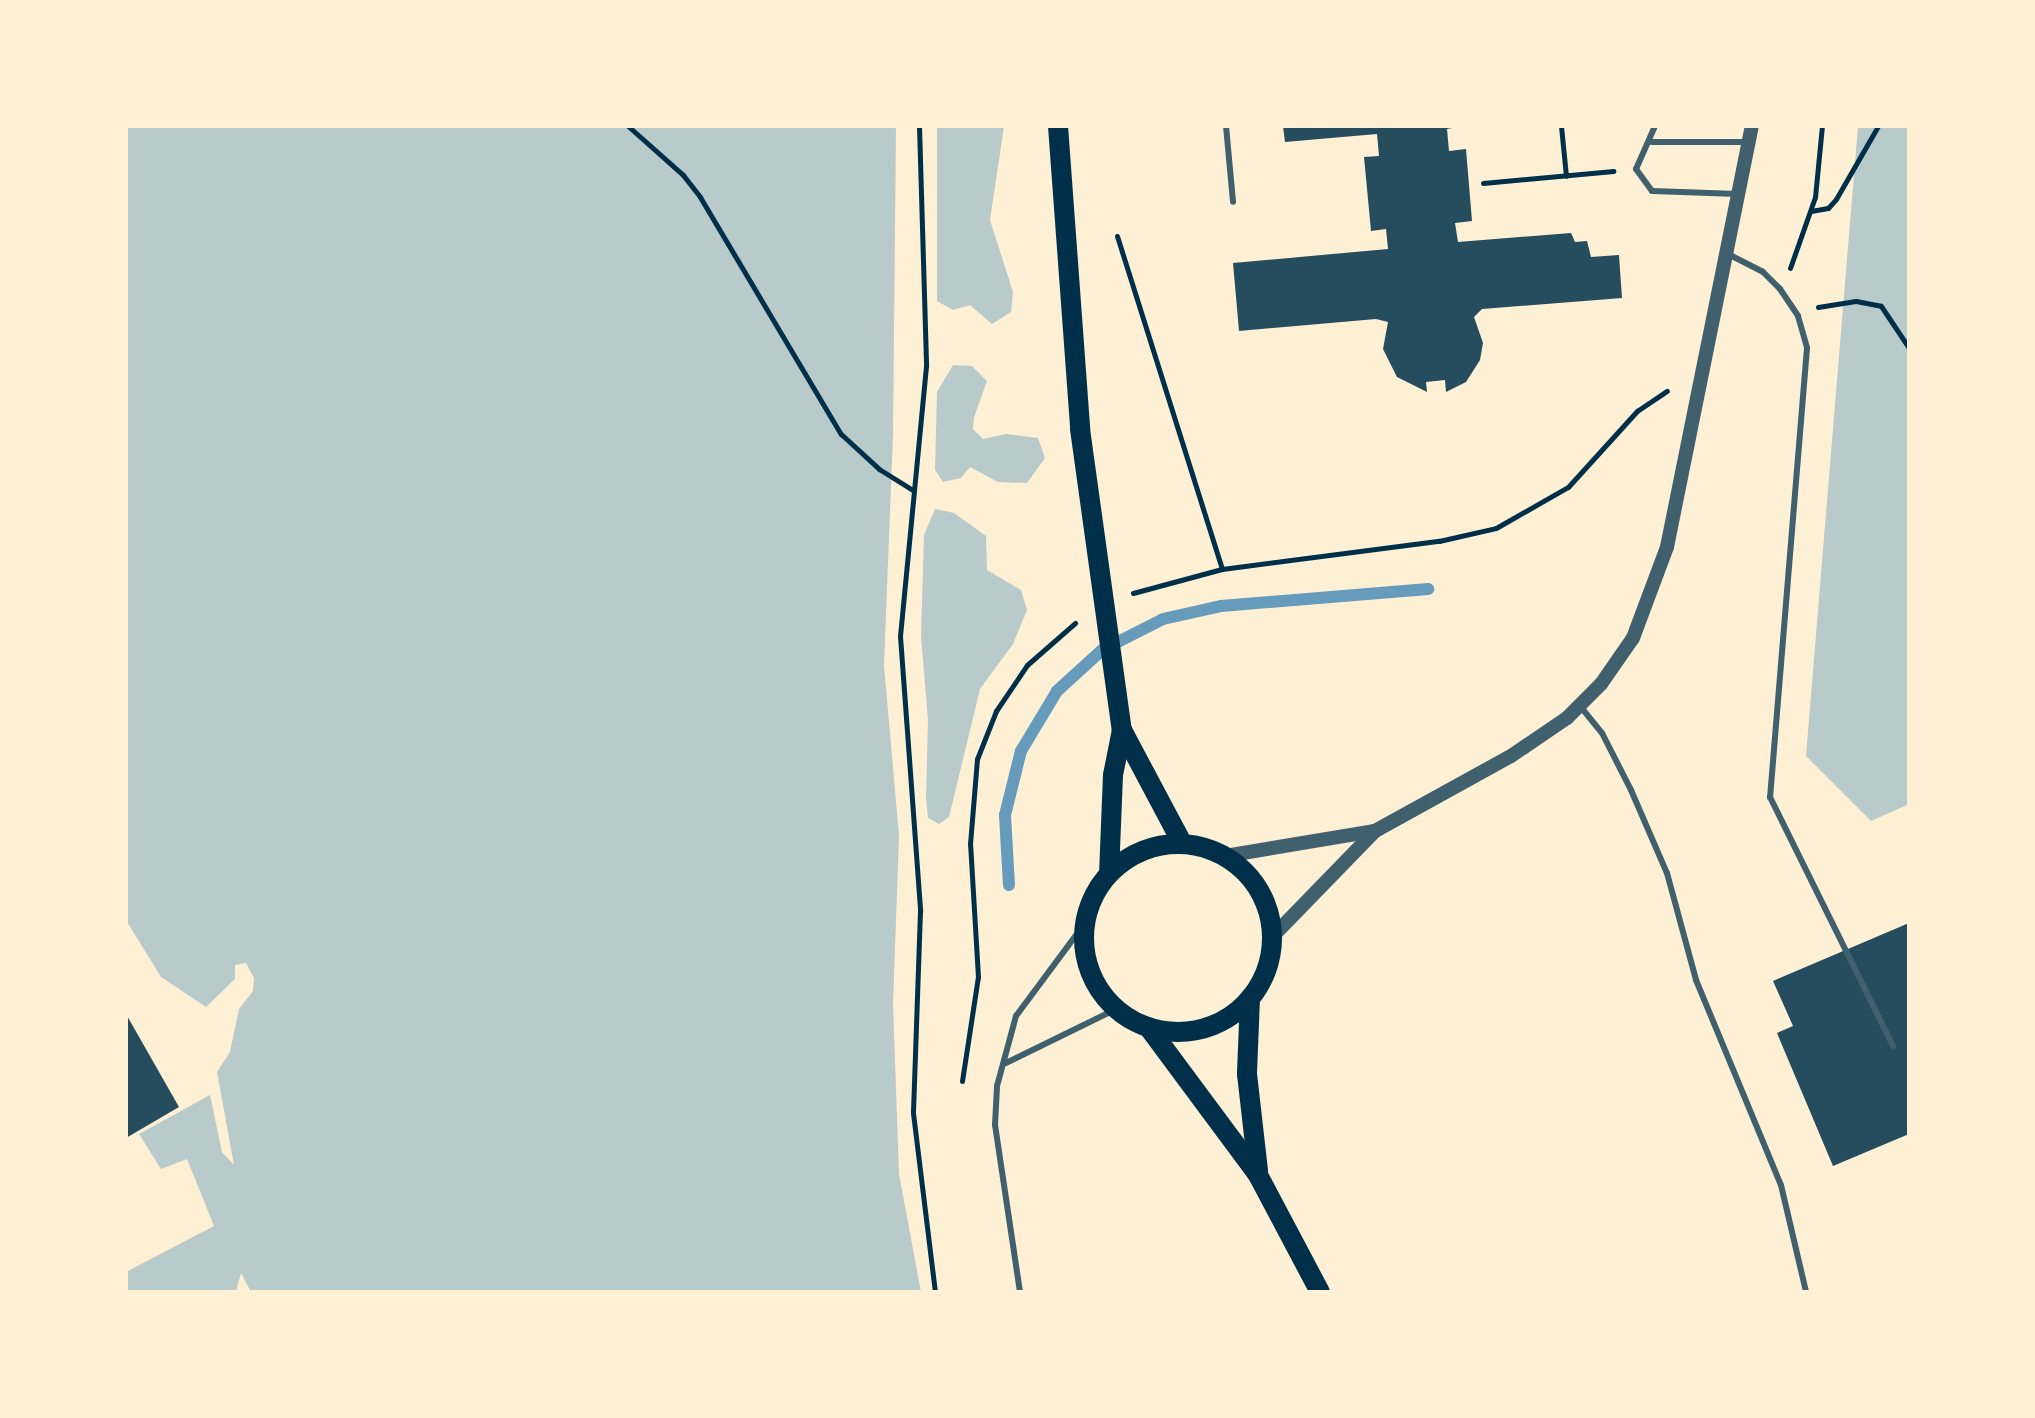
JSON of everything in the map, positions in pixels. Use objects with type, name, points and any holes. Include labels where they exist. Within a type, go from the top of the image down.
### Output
[{"type":"main road","points":[[1058,126],[1068,313],[1098,576],[1122,730],[1182,843]]},
{"type":"main road","points":[[1109,873],[1113,775],[1122,730]]},
{"type":"main road","points":[[1182,843],[1225,856],[1259,891],[1272,937],[1267,970],[1250,998],[1215,1025],[1171,1032],[1149,1028],[1116,1009],[1089,970],[1085,923],[1089,905],[1109,873],[1155,846],[1182,843]]},
{"type":"main road","points":[[1250,998],[1247,1074],[1258,1175]]},
{"type":"main road","points":[[1149,1028],[1258,1175],[1320,1292]]},
{"type":"street","points":[[1272,937],[1375,831],[1511,756],[1580,706],[1633,638],[1661,570],[1752,126]]},
{"type":"street","points":[[1225,856],[1375,831]]},
{"type":"lane","points":[[1226,126],[1233,202]]},
{"type":"lane","points":[[1655,126],[1652,142],[1636,169],[1652,191],[1738,194]]},
{"type":"lane","points":[[1652,142],[1749,142]]},
{"type":"lane","points":[[1725,253],[1763,272],[1798,316],[1807,348],[1802,438],[1770,797],[1893,1046]]},
{"type":"lane","points":[[1580,706],[1602,733],[1667,873],[1696,980],[1781,1185],[1806,1292]]},
{"type":"lane","points":[[1020,1292],[995,1125],[997,1086],[1006,1063],[1016,1016],[1085,923]]},
{"type":"lane","points":[[1006,1063],[1116,1009]]},
{"type":"path","points":[[628,126],[700,197],[841,434],[879,469],[913,490]]},
{"type":"path","points":[[919,126],[926,366],[900,636],[920,911],[912,1070],[935,1292]]},
{"type":"path","points":[[1561,126],[1566,176]]},
{"type":"path","points":[[1795,258],[1811,211],[1822,126]]},
{"type":"path","points":[[1811,211],[1828,208],[1836,199],[1878,126]]},
{"type":"path","points":[[1483,183],[1636,169]]},
{"type":"path","points":[[1117,236],[1222,569]]},
{"type":"path","points":[[1798,316],[1827,304],[1856,301],[1881,306],[1909,348]]},
{"type":"path","points":[[1127,595],[1222,569],[1439,541],[1496,528],[1568,487],[1604,453],[1637,411],[1667,391]]},
{"type":"path","points":[[962,1081],[978,977],[970,844],[977,759],[996,711],[1027,665],[1079,620]]},
{"type":"shaded area","points":[[126,126],[896,126],[893,435],[884,665],[899,836],[893,1004],[899,1174],[921,1292],[251,1292],[241,1273],[236,1292],[126,1292],[126,1272],[214,1226],[187,1159],[161,1169],[139,1134],[210,1095],[222,1152],[234,1165],[217,1072],[230,1052],[239,1009],[253,991],[254,978],[246,963],[235,965],[235,979],[206,1007],[161,977],[126,920]]},
{"type":"shaded area","points":[[937,126],[1004,126],[990,220],[1013,292],[1011,312],[992,324],[970,305],[953,310],[937,301]]},
{"type":"shaded area","points":[[1858,126],[1909,126],[1909,804],[1871,821],[1806,756]]},
{"type":"shaded area","points":[[953,365],[972,366],[987,381],[973,429],[983,439],[1006,434],[1038,438],[1045,458],[1027,483],[998,482],[970,467],[961,478],[943,482],[935,470],[937,392]]},
{"type":"shaded area","points":[[935,509],[954,513],[986,536],[987,570],[1021,590],[1027,610],[1013,644],[980,689],[949,817],[939,824],[928,818],[926,799],[928,720],[921,636],[924,535]]},
{"type":"building","points":[[1283,126],[1462,126],[1447,129],[1449,151],[1466,149],[1472,221],[1455,223],[1458,242],[1571,233],[1575,242],[1587,241],[1591,257],[1619,255],[1622,298],[1482,309],[1474,317],[1483,343],[1480,360],[1466,382],[1446,392],[1445,380],[1426,382],[1427,392],[1397,377],[1383,349],[1388,322],[1376,319],[1239,331],[1233,263],[1388,249],[1386,229],[1371,231],[1364,157],[1379,156],[1377,134],[1285,142]]},
{"type":"building","points":[[1909,923],[1909,1134],[1833,1166],[1777,1033],[1793,1026],[1773,981]]},
{"type":"building","points":[[126,1014],[179,1107],[126,1138]]},
{"type":"waterway","points":[[1009,885],[1005,815],[1021,751],[1057,691],[1102,650],[1163,619],[1221,606],[1428,589]]}]
